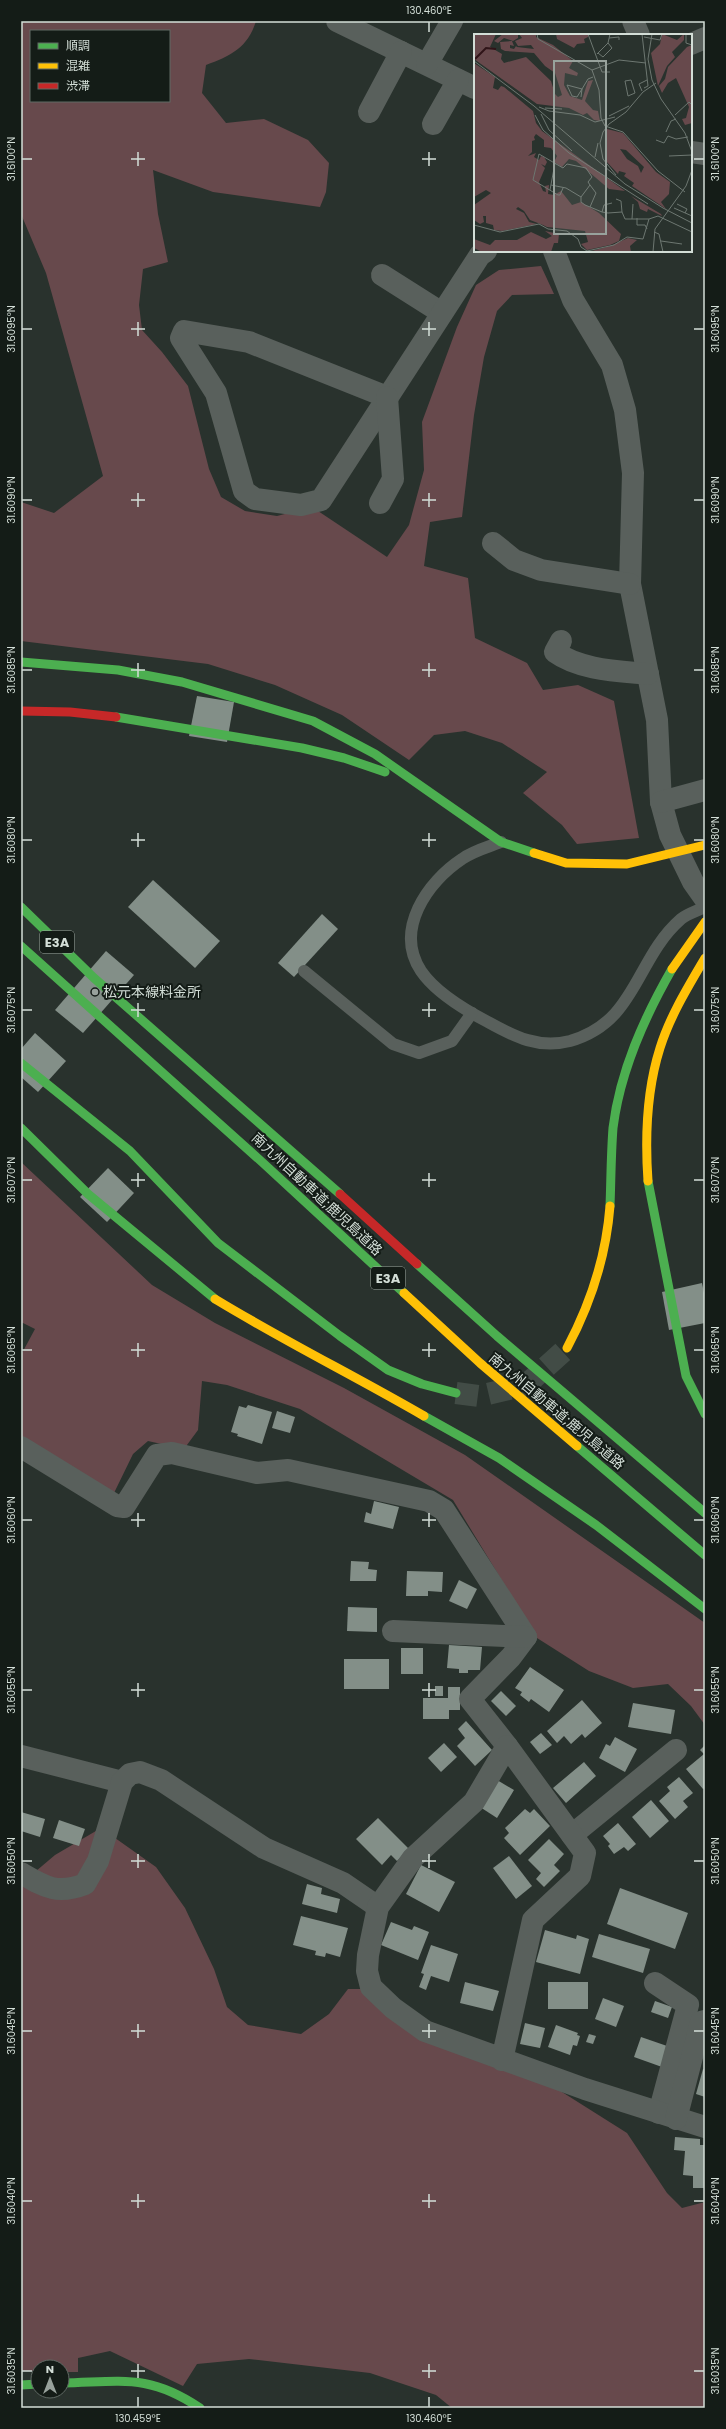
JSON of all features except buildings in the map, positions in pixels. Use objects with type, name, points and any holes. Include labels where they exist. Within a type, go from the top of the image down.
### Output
[{"type":"main road","points":[[21,662],[118,670],[182,682],[313,721],[375,754],[472,820],[501,842],[566,863],[627,864],[705,845]]},
{"type":"main road","points":[[21,711],[92,714],[149,721],[331,755],[366,764],[395,776],[472,820]]},
{"type":"main road","name":"南九州自動車道;鹿児島道路","points":[[21,907],[94,978],[282,1142],[497,1336],[705,1513]]},
{"type":"main road","points":[[567,1348],[583,1318],[599,1278],[609,1212],[610,1165],[615,1116],[626,1066],[658,990],[705,922]]},
{"type":"main road","name":"南九州自動車道;鹿児島道路","points":[[21,946],[262,1162],[480,1364],[705,1555]]},
{"type":"main road","points":[[705,958],[680,1001],[660,1048],[652,1090],[646,1148],[649,1190],[686,1376],[705,1414]]},
{"type":"main road","points":[[21,1063],[130,1151],[218,1243],[334,1332],[388,1370],[422,1384],[456,1393]]},
{"type":"main road","points":[[21,1128],[88,1194],[208,1295],[283,1340],[369,1384],[499,1458],[596,1525],[705,1609]]},
{"type":"main road","points":[[70,2383],[121,2382],[153,2384],[178,2394],[200,2408]]},
{"type":"street","points":[[337,21],[467,84],[433,124]]},
{"type":"street","points":[[427,64],[452,21]]},
{"type":"street","points":[[692,44],[705,38]]},
{"type":"street","points":[[369,112],[401,52]]},
{"type":"street","points":[[692,152],[705,154]]},
{"type":"street","points":[[387,397],[249,342],[184,332],[181,338],[216,393],[244,491],[255,499],[301,505],[321,500],[480,255],[484,252]]},
{"type":"street","points":[[554,252],[573,300],[612,366],[625,410],[633,473],[630,584],[657,720],[661,802],[670,835],[693,882],[705,899]]},
{"type":"street","points":[[382,275],[442,313]]},
{"type":"street","points":[[380,503],[394,480],[387,397]]},
{"type":"street","points":[[493,543],[514,560],[541,570],[630,584]]},
{"type":"street","points":[[561,641],[555,652],[566,660],[608,670],[648,674]]},
{"type":"street","points":[[661,802],[705,790]]},
{"type":"street","points":[[21,1447],[117,1506],[124,1507],[157,1455],[165,1453],[257,1473],[288,1470],[429,1501],[444,1510],[454,1523],[526,1637]]},
{"type":"street","points":[[393,1631],[526,1637]]},
{"type":"street","points":[[502,2060],[533,1920],[580,1876],[585,1853],[507,1746],[470,1699],[511,1657],[526,1637]]},
{"type":"street","points":[[507,1746],[474,1802],[413,1858],[378,1907],[368,1955],[367,1971],[371,1987],[394,2008],[425,2031],[502,2060],[705,2127]]},
{"type":"street","points":[[572,1835],[676,1750]]},
{"type":"street","points":[[21,1756],[122,1782]]},
{"type":"street","points":[[21,1873],[47,1888],[69,1890],[85,1884],[98,1861],[122,1782],[130,1774],[140,1772],[161,1780],[264,1848],[343,1883],[378,1907]]},
{"type":"street","points":[[655,1983],[688,2005],[668,2116]]},
{"type":"street","points":[[668,2116],[701,2022],[705,2021]]},
{"type":"lane","points":[[501,842],[463,858],[446,871],[428,890],[418,908],[412,924],[414,954],[421,972],[438,989],[472,1013],[531,1043],[552,1045],[596,1032],[615,1016],[660,942],[682,918],[705,907]]},
{"type":"lane","points":[[304,971],[393,1044],[419,1054],[452,1041],[472,1013]]},
{"type":"shaded area","points":[[21,21],[256,21],[248,38],[237,50],[206,65],[202,93],[226,123],[264,119],[308,140],[329,163],[326,192],[320,207],[213,192],[153,170],[158,214],[168,262],[143,269],[139,305],[142,330],[162,352],[188,386],[209,469],[221,497],[245,511],[277,516],[312,507],[387,557],[409,525],[424,470],[422,422],[457,327],[476,285],[499,270],[541,266],[554,294],[512,295],[497,311],[484,357],[474,415],[462,517],[430,522],[424,566],[468,578],[475,638],[527,663],[543,690],[578,685],[614,701],[639,838],[577,844],[562,825],[523,793],[547,772],[502,743],[465,731],[434,735],[409,760],[342,715],[275,685],[208,664],[21,641],[21,502],[54,513],[103,476],[46,273],[21,214]]},
{"type":"shaded area","points":[[21,1162],[152,1285],[215,1323],[344,1388],[465,1455],[705,1623],[705,1725],[691,1706],[668,1684],[633,1688],[589,1671],[537,1638],[453,1500],[300,1409],[227,1385],[202,1381],[198,1430],[184,1449],[148,1441],[133,1454],[114,1493],[21,1442],[21,1355],[35,1329],[21,1322]]},
{"type":"shaded area","points":[[101,1828],[156,1867],[185,1908],[214,1969],[227,2007],[248,2025],[301,2034],[329,2014],[348,1989],[376,1989],[424,2034],[516,2063],[627,2133],[667,2193],[682,2208],[705,2202],[705,2408],[452,2408],[436,2395],[370,2373],[249,2359],[197,2364],[183,2386],[110,2351],[78,2358],[78,2372],[70,2372],[70,2359],[30,2359],[30,2371],[21,2371],[21,1881],[29,1877],[55,1855]]},
{"type":"tunnel","points":[[456,1393],[479,1396],[526,1385],[567,1348]]},
{"type":"traffic: fast","points":[[21,662],[118,670],[182,682],[313,721],[375,754],[501,842],[534,853]]},
{"type":"traffic: fast","points":[[116,717],[302,748],[344,758],[385,772]]},
{"type":"traffic: fast","points":[[21,907],[94,978],[340,1194]]},
{"type":"traffic: fast","points":[[21,946],[262,1162],[404,1293]]},
{"type":"traffic: fast","points":[[610,1206],[613,1128],[621,1086],[627,1066],[643,1026],[672,969]]},
{"type":"traffic: fast","points":[[21,1063],[130,1151],[218,1243],[340,1336],[388,1370],[422,1384],[456,1393]]},
{"type":"traffic: fast","points":[[21,1128],[88,1194],[215,1299]]},
{"type":"traffic: fast","points":[[648,1181],[686,1376],[705,1414]]},
{"type":"traffic: fast","points":[[417,1264],[497,1336],[705,1513]]},
{"type":"traffic: fast","points":[[424,1416],[499,1458],[596,1525],[705,1609]]},
{"type":"traffic: fast","points":[[577,1446],[705,1555]]},
{"type":"traffic: fast","points":[[70,2383],[118,2381],[149,2384],[165,2389],[200,2408]]},
{"type":"traffic: fast","points":[[21,2385],[30,2384]]},
{"type":"traffic: slow","points":[[534,853],[566,863],[627,864],[705,845]]},
{"type":"traffic: slow","points":[[672,969],[705,922]]},
{"type":"traffic: slow","points":[[648,1181],[648,1114],[652,1080],[660,1048],[674,1013],[705,958]]},
{"type":"traffic: slow","points":[[567,1348],[576,1331],[596,1279],[605,1243],[610,1206]]},
{"type":"traffic: slow","points":[[404,1293],[480,1363],[577,1446]]},
{"type":"traffic: slow","points":[[215,1299],[424,1416]]},
{"type":"traffic: jam","points":[[21,711],[70,712],[116,717]]},
{"type":"traffic: jam","points":[[340,1194],[417,1264]]},
{"type":"place","name":"松元本線料金所","points":[[95,992]]}]
